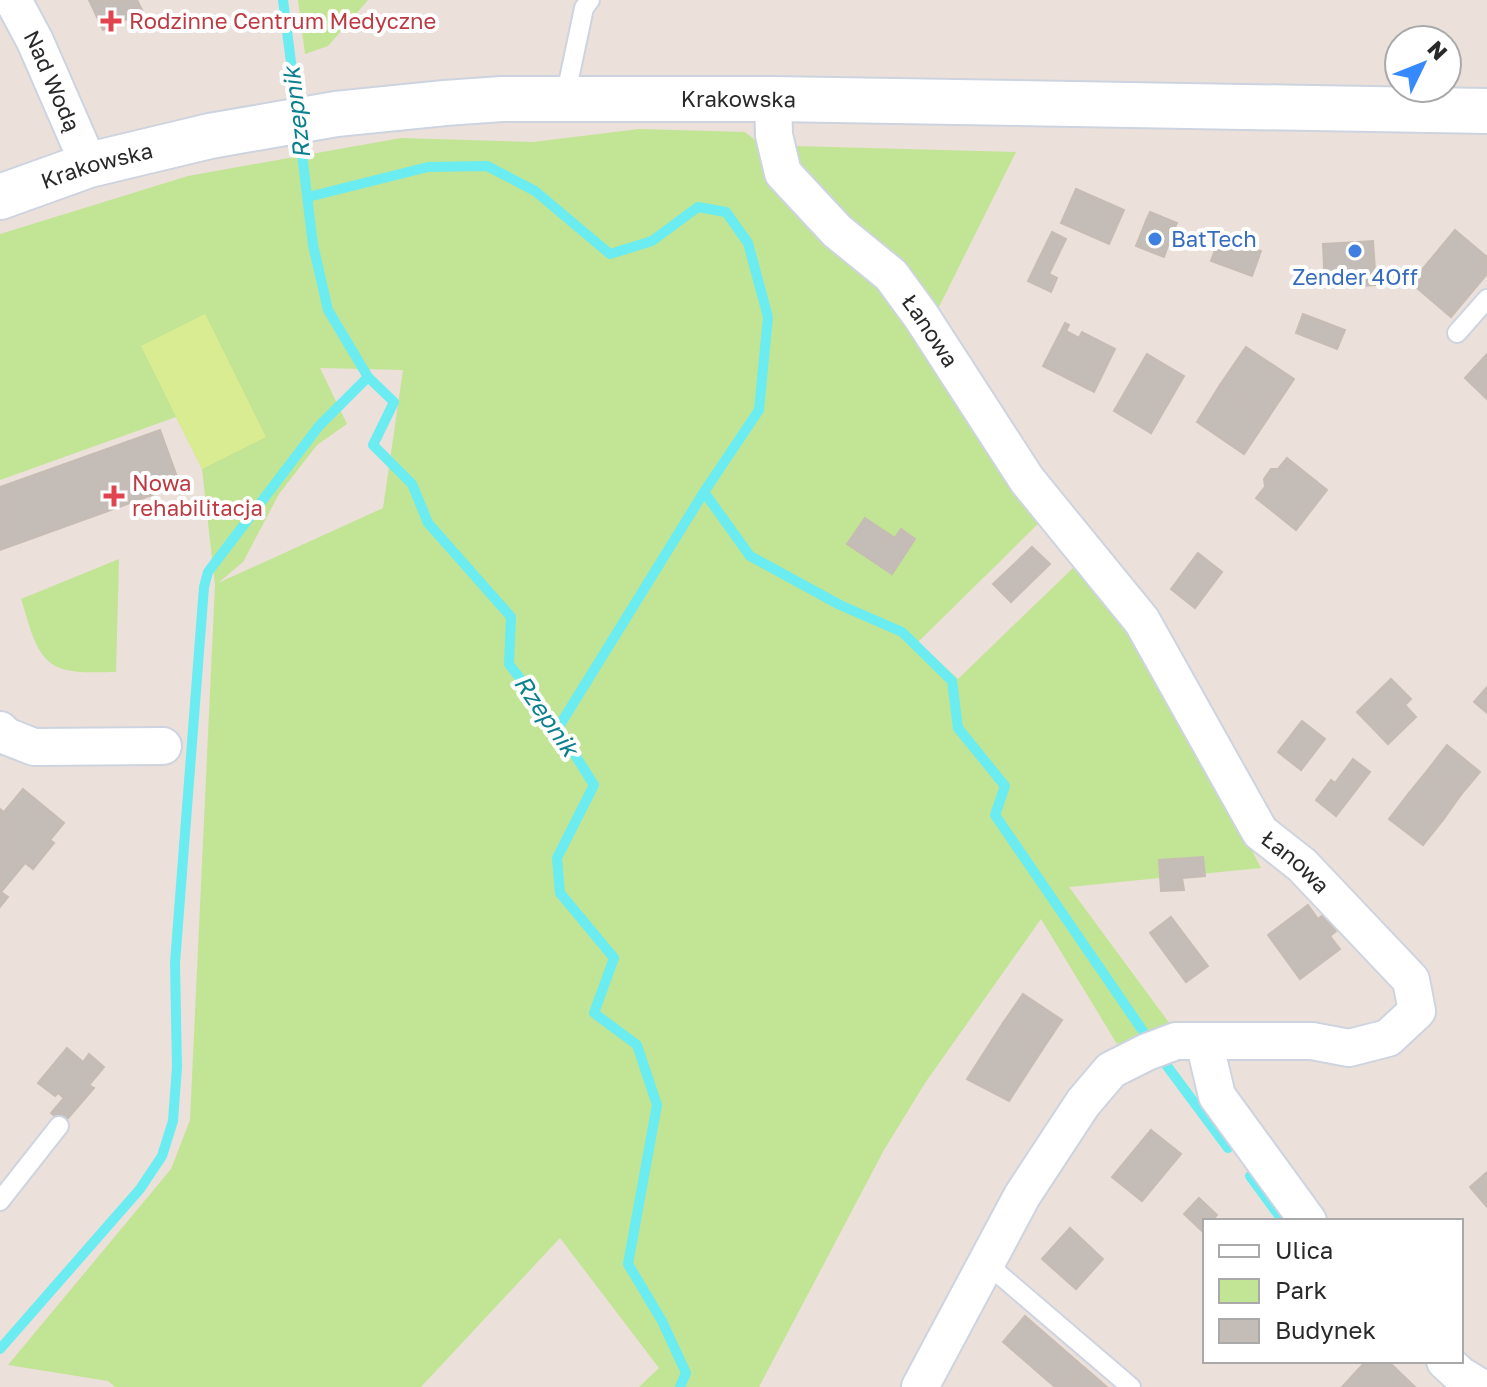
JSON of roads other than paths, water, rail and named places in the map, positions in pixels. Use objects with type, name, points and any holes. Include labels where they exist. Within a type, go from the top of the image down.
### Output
[{"type":"main road","name":"Krakowska","points":[[0,197],[89,165],[194,139],[336,114],[502,99],[773,99],[1487,111]]},
{"type":"street","name":"Nad Wodą","points":[[13,0],[35,41],[89,165]]},
{"type":"street","name":"Łanowa","points":[[773,99],[774,135],[783,173],[837,231],[891,275],[1027,480],[1142,621],[1260,832],[1302,865],[1411,980],[1417,1011],[1388,1038],[1349,1048],[1312,1041],[1176,1041],[1111,1070],[1083,1103],[1022,1196],[920,1387]]},
{"type":"street","points":[[0,730],[6,736],[34,747],[163,746]]},
{"type":"street","points":[[1204,1041],[1217,1096],[1307,1219]]},
{"type":"street","points":[[1447,1363],[1480,1387]]},
{"type":"lane","points":[[565,98],[582,3]]},
{"type":"lane","points":[[1457,333],[1487,299]]},
{"type":"lane","points":[[0,1201],[59,1126]]},
{"type":"lane","points":[[986,1263],[1131,1387]]},
{"type":"waterway","name":"Rzepnik","points":[[283,0],[297,109]]},
{"type":"waterway","name":"Rzepnik","points":[[299,129],[313,245],[328,310],[368,377],[394,402],[373,445],[412,484],[428,523],[511,617],[509,664],[558,728],[594,785],[557,858],[560,893],[614,958],[594,1013],[637,1045],[657,1105],[628,1264],[662,1321],[686,1373],[680,1387]]},
{"type":"waterway","points":[[308,197],[428,167],[487,166],[535,191],[610,254],[652,241],[698,207],[726,212],[748,243],[768,317],[759,410],[704,492],[558,728]]},
{"type":"waterway","points":[[0,1349],[140,1189],[162,1156],[173,1121],[177,1067],[175,963],[204,587],[208,572],[319,426],[368,377]]},
{"type":"waterway","points":[[704,492],[750,556],[840,605],[902,632],[952,681],[958,728],[1005,786],[995,815],[1147,1037]]},
{"type":"waterway","points":[[1161,1058],[1228,1148]]},
{"type":"waterway","points":[[1250,1176],[1282,1219]]},
{"type":"place","name":"Rodzinne Centrum Medyczne","points":[[111,21]]},
{"type":"place","name":"BatTech","points":[[1155,239]]},
{"type":"place","name":"Zender 4Off","points":[[1355,251]]},
{"type":"place","name":"Nowa rehabilitacja","points":[[114,496]]}]
